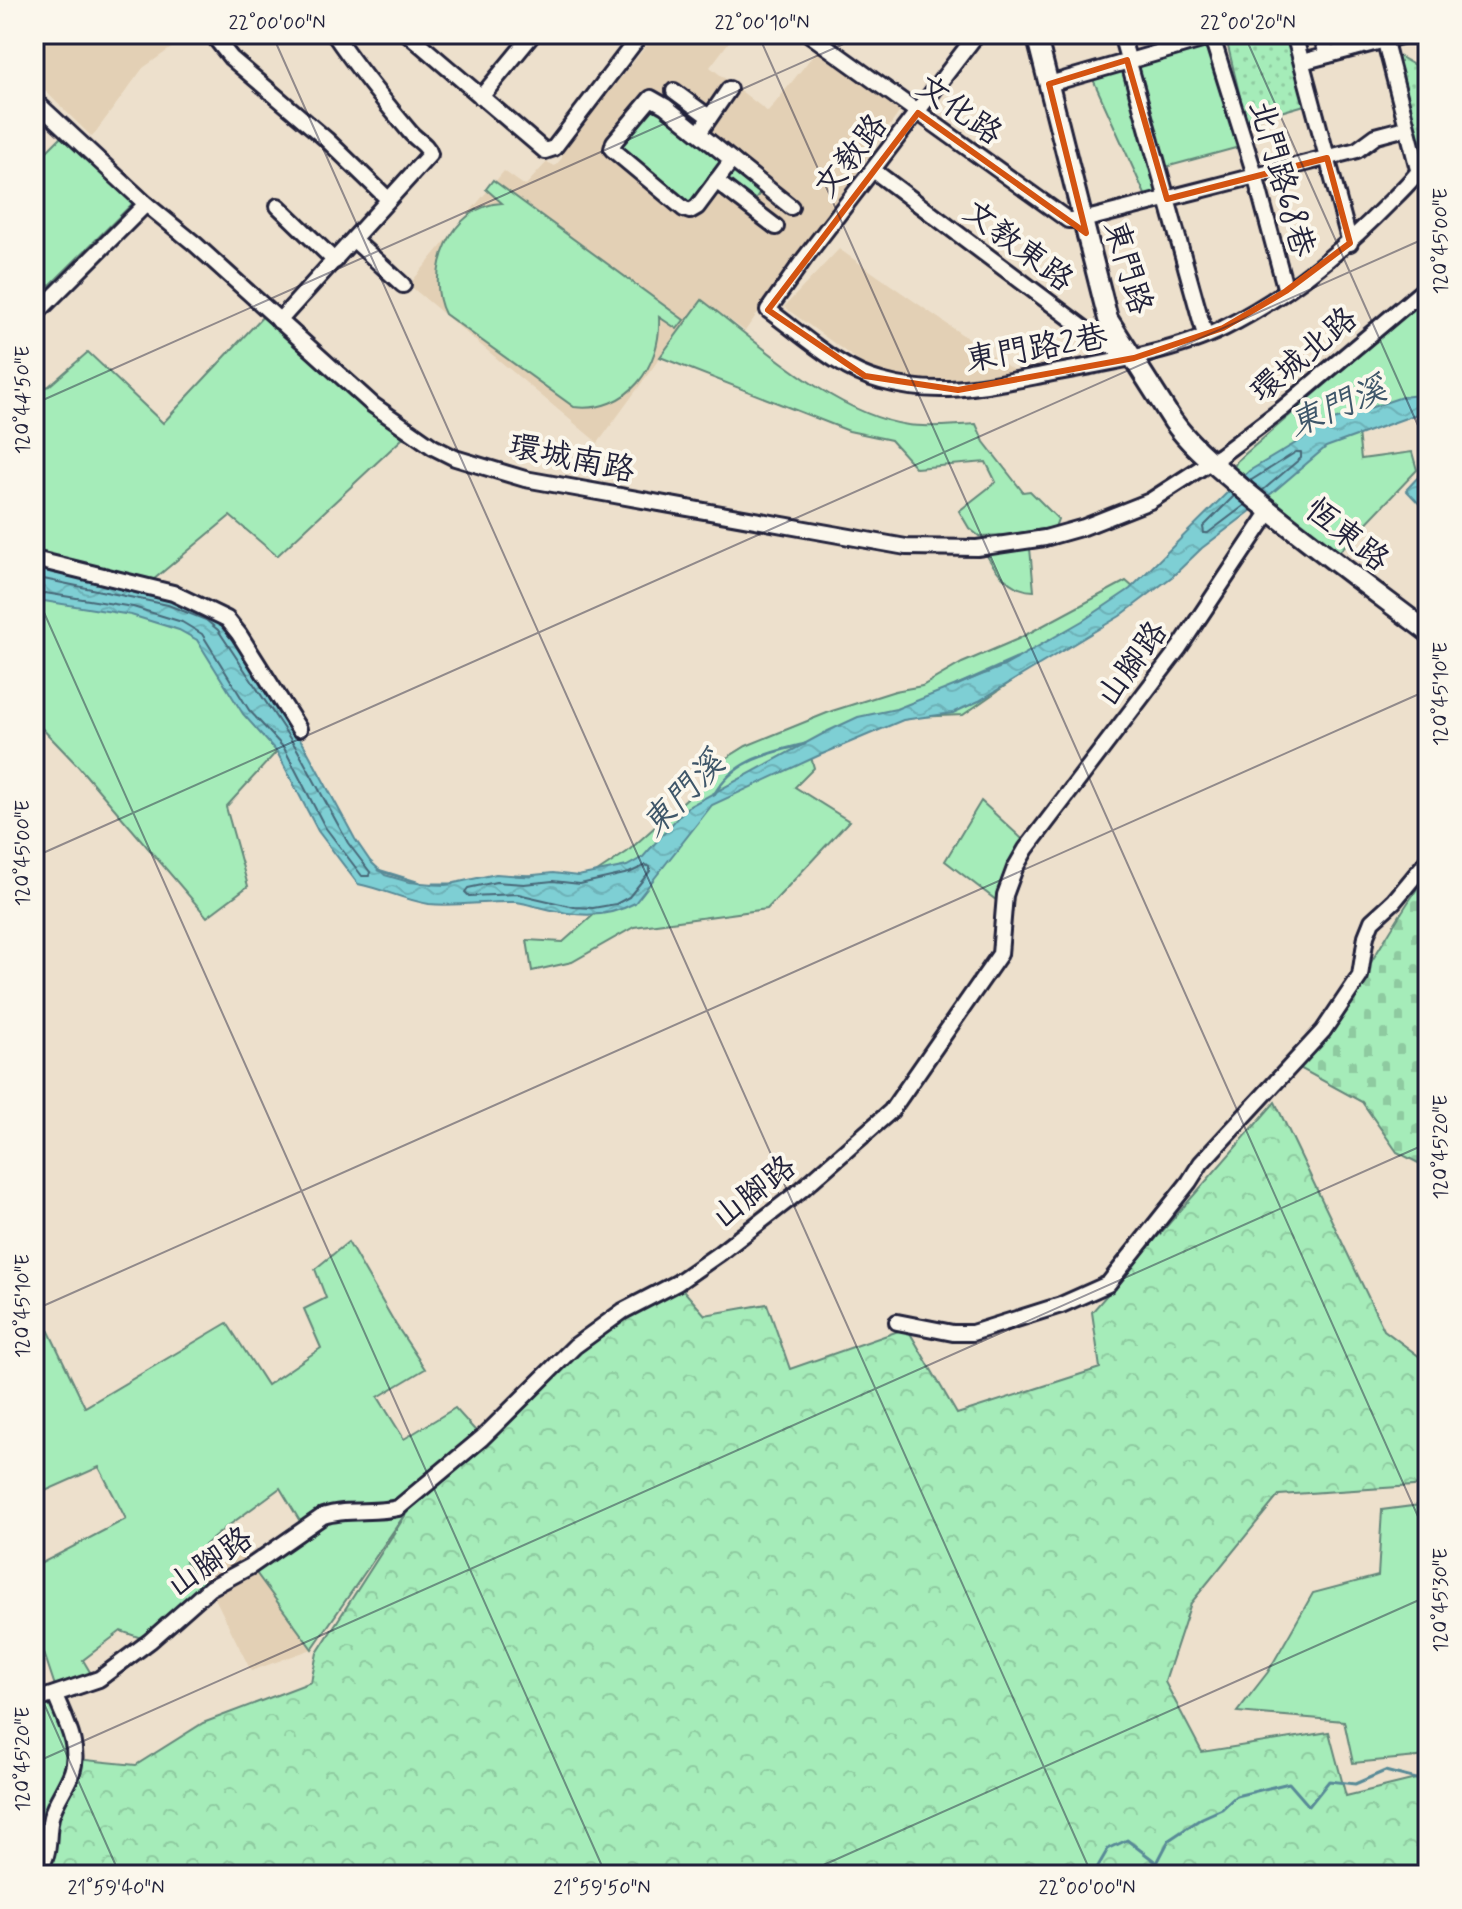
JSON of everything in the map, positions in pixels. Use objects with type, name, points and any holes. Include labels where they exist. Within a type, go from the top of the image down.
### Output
[{"type":"main road","name":"東門路","points":[[1036,34],[1108,319],[1184,437],[1268,509]]},
{"type":"main road","name":"恆東路","points":[[1268,509],[1428,632]]},
{"type":"street","points":[[212,34],[231,58],[326,139],[388,199]]},
{"type":"street","points":[[279,321],[430,154],[429,148],[415,138],[374,89],[334,34]]},
{"type":"street","points":[[408,34],[545,151],[554,148],[641,34]]},
{"type":"street","points":[[481,97],[533,34]]},
{"type":"street","name":"文化路","points":[[809,34],[1068,220],[1083,220]]},
{"type":"street","name":"文教路","points":[[768,310],[977,34]]},
{"type":"street","points":[[1121,34],[1205,335]]},
{"type":"street","points":[[1294,34],[1350,243]]},
{"type":"street","points":[[1321,34],[1327,55]]},
{"type":"street","points":[[1302,62],[1408,34]]},
{"type":"street","points":[[1049,84],[1215,35]]},
{"type":"street","name":"北門路68巷","points":[[1215,35],[1286,291]]},
{"type":"street","points":[[1384,38],[1419,173]]},
{"type":"street","points":[[665,106],[676,89],[709,117]]},
{"type":"street","points":[[699,133],[729,89]]},
{"type":"street","points":[[732,160],[697,207],[690,211],[612,149],[614,142],[651,98],[665,106],[791,207]]},
{"type":"street","name":"環城南路","points":[[34,100],[146,204],[195,244],[373,405],[410,433],[455,458],[525,479],[906,547],[977,548],[1065,533],[1150,501],[1211,462]]},
{"type":"street","points":[[1083,220],[1357,150],[1376,136],[1406,128]]},
{"type":"street","name":"東門路2巷","points":[[768,310],[865,376],[900,386],[958,390],[1134,358],[1223,328],[1286,291],[1350,243],[1419,173],[1428,159]]},
{"type":"street","name":"文教東路","points":[[873,170],[1068,318],[1101,341],[1134,358]]},
{"type":"street","points":[[716,181],[776,227]]},
{"type":"street","points":[[753,209],[767,188]]},
{"type":"street","points":[[34,316],[146,204]]},
{"type":"street","points":[[278,206],[335,261]]},
{"type":"street","points":[[354,240],[403,285]]},
{"type":"street","name":"環城北路","points":[[1211,462],[1282,409],[1428,286]]},
{"type":"street","name":"山腳路","points":[[34,1701],[99,1679],[150,1641],[210,1588],[251,1566],[323,1516],[334,1512],[383,1512],[398,1508],[482,1438],[575,1346],[623,1311],[677,1283],[720,1253],[801,1190],[891,1111],[1000,954],[1005,895],[1026,849],[1179,648],[1268,509]]},
{"type":"street","points":[[34,559],[173,593],[227,619],[299,729]]},
{"type":"street","points":[[897,1322],[953,1333],[972,1333],[1061,1305],[1108,1284],[1201,1163],[1323,1031],[1360,976],[1366,936],[1372,921],[1394,901],[1428,860]]},
{"type":"street","points":[[35,1875],[45,1863],[50,1843],[51,1816],[74,1769],[75,1750],[55,1695]]},
{"type":"highlighted area","points":[[1127,60],[1167,199],[1327,158],[1350,243],[1286,291],[1223,328],[1134,358],[958,390],[865,376],[768,310],[918,113],[1086,233],[1049,84]]},
{"type":"shaded area","points":[[34,34],[191,34],[143,68],[92,137],[34,80]]},
{"type":"shaded area","points":[[656,34],[735,34],[710,67],[768,112],[818,49],[901,110],[745,331],[702,300],[598,443],[409,285],[504,171],[525,186],[547,162],[555,166],[562,158],[562,150]]},
{"type":"shaded area","points":[[839,249],[1016,372],[960,386],[921,383],[871,370],[784,307]]},
{"type":"shaded area","points":[[224,1529],[312,1649],[251,1671],[210,1588],[185,1562]]},
{"type":"green space","points":[[1240,34],[1295,34],[1315,102],[1246,122],[1226,38]]},
{"type":"green space","points":[[1217,41],[1243,146],[1162,168],[1167,192],[1147,199],[1091,75]]},
{"type":"green space","points":[[1393,53],[1428,73],[1428,144],[1420,156]]},
{"type":"green space","points":[[653,105],[725,163],[691,206],[618,151],[617,143]]},
{"type":"green space","points":[[67,131],[138,198],[34,301],[34,164]]},
{"type":"green space","points":[[733,166],[763,189],[752,204],[721,181]]},
{"type":"green space","points":[[493,180],[684,320],[677,329],[659,317],[654,353],[638,383],[625,395],[593,407],[574,407],[445,314],[439,298],[438,280],[446,244],[469,215],[502,203],[486,189]]},
{"type":"green space","points":[[1428,296],[1428,398],[1358,432],[1361,459],[1412,452],[1417,470],[1338,553],[1234,467],[1237,461]]},
{"type":"green space","points":[[702,300],[799,375],[853,407],[908,425],[976,424],[984,442],[1023,492],[1030,491],[1058,519],[1055,527],[979,536],[969,528],[959,511],[996,482],[986,462],[916,468],[891,440],[849,431],[660,357]]},
{"type":"green space","points":[[266,313],[403,438],[277,556],[230,516],[129,600],[179,612],[290,737],[226,807],[248,886],[207,917],[78,766],[34,720],[34,390],[49,386],[88,352],[163,423]]},
{"type":"green space","points":[[1030,548],[1034,591],[1012,584],[986,554]]},
{"type":"green space","points":[[1126,581],[1143,596],[963,715],[914,717],[807,743],[814,768],[795,787],[849,821],[767,909],[634,927],[572,962],[532,971],[527,940],[563,942],[607,903],[594,874],[627,852],[695,791],[717,764],[746,746],[832,711],[895,691],[922,686]]},
{"type":"green space","points":[[981,801],[1033,849],[1009,910],[945,861]]},
{"type":"green space","points":[[1428,874],[1428,1168],[1397,1152],[1362,1102],[1294,1065],[1364,973]]},
{"type":"green space","points":[[1275,1102],[1384,1330],[1428,1363],[1428,1485],[1279,1495],[1191,1603],[1165,1682],[1202,1752],[1329,1732],[1346,1796],[1428,1776],[1428,1875],[35,1875],[50,1843],[76,1759],[136,1765],[203,1723],[311,1682],[317,1653],[419,1494],[575,1346],[677,1283],[705,1315],[767,1304],[790,1369],[907,1328],[957,1414],[1100,1368],[1092,1312]]},
{"type":"green space","points":[[348,1242],[425,1369],[378,1397],[404,1439],[455,1408],[482,1438],[419,1494],[312,1649],[251,1566],[304,1528],[280,1488],[185,1562],[210,1588],[150,1641],[121,1631],[83,1660],[93,1677],[56,1689],[44,1653],[34,1655],[34,1567],[126,1519],[99,1467],[34,1496],[34,1300],[85,1407],[227,1323],[267,1385],[321,1348],[304,1309],[326,1298],[315,1269]]},
{"type":"green space","points":[[1428,1504],[1428,1756],[1353,1763],[1344,1721],[1237,1712],[1268,1672],[1313,1593],[1378,1576],[1382,1510]]},
{"type":"green space","points":[[53,1700],[75,1750],[34,1875],[34,1706]]},
{"type":"water","points":[[1428,394],[1428,410],[1326,447],[1202,548],[1173,576],[1120,616],[979,701],[953,713],[903,720],[712,805],[635,903],[600,914],[564,913],[518,902],[429,904],[358,884],[318,831],[277,752],[243,714],[197,640],[179,630],[131,615],[44,601],[34,604],[34,569],[47,570],[171,598],[224,624],[304,745],[355,839],[370,861],[385,875],[409,882],[445,885],[496,874],[578,876],[627,866],[643,857],[686,808],[828,731],[858,717],[896,709],[1004,666],[1084,620],[1130,589],[1249,471],[1334,420],[1402,397]]},
{"type":"water","points":[[1420,475],[1426,478],[1427,512],[1406,490]]},
{"type":"waterway","name":"東門溪","points":[[957,685],[1016,659]]},
{"type":"waterway","name":"東門溪","points":[[714,795],[722,783],[742,766],[765,755],[805,744]]},
{"type":"waterway","name":"東門溪","points":[[378,870],[420,883]]},
{"type":"waterway","name":"東門溪","points":[[515,875],[531,876]]},
{"type":"waterway","name":"東門溪","points":[[432,884],[452,884]]},
{"type":"waterway","points":[[1093,1875],[1108,1849],[1127,1840],[1157,1863],[1169,1840],[1222,1809],[1236,1796],[1289,1783],[1309,1806],[1329,1781],[1355,1784],[1385,1771],[1428,1782]]}]
